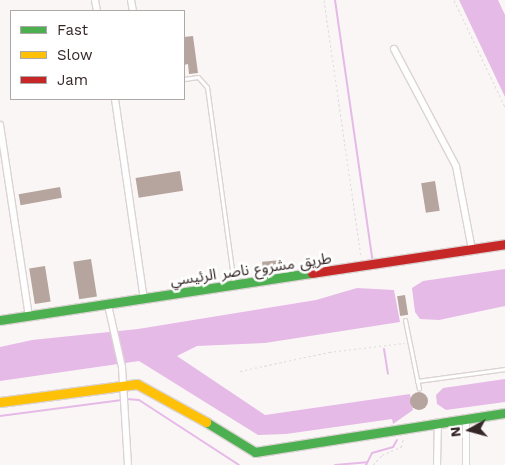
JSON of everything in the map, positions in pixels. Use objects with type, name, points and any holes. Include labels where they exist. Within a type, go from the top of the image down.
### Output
[{"type":"street","points":[[394,49],[456,166],[472,250]]},
{"type":"street","points":[[115,100],[144,300]]},
{"type":"street","points":[[0,125],[29,316]]},
{"type":"street","name":"طريق مشروع ناصر الرئيسي","points":[[0,320],[363,268],[505,244]]},
{"type":"street","points":[[108,305],[122,367],[128,465]]},
{"type":"street","points":[[0,402],[124,389],[137,384],[160,394],[255,452],[405,427],[505,413]]},
{"type":"street","points":[[466,418],[466,465]]},
{"type":"street","points":[[437,465],[438,422]]},
{"type":"lane","points":[[185,79],[202,79],[207,88],[234,287]]},
{"type":"lane","points":[[404,320],[419,389]]},
{"type":"lane","points":[[417,381],[505,369]]},
{"type":"path","points":[[324,0],[363,268]]},
{"type":"path","points":[[454,0],[505,107]]},
{"type":"path","points":[[240,371],[336,351],[409,344]]},
{"type":"path","points":[[374,465],[382,455],[401,447],[405,427]]},
{"type":"shaded area","points":[[459,0],[498,0],[505,15],[505,97]]},
{"type":"shaded area","points":[[505,269],[505,306],[439,320],[420,319],[415,312],[412,288],[423,281]]},
{"type":"shaded area","points":[[357,288],[394,290],[400,322],[265,343],[197,346],[177,356],[265,415],[410,394],[413,410],[393,424],[392,419],[286,434],[258,435],[139,361],[0,381],[0,347],[32,340],[138,329],[316,300]]},
{"type":"shaded area","points":[[505,379],[505,402],[446,410],[437,404],[436,395],[443,388]]},
{"type":"building","points":[[193,36],[198,73],[189,74],[188,64],[185,65],[185,37]]},
{"type":"building","points":[[180,171],[183,191],[139,198],[136,178]]},
{"type":"building","points":[[435,181],[440,211],[426,213],[421,183]]},
{"type":"building","points":[[60,187],[62,198],[21,205],[19,194]]},
{"type":"building","points":[[91,259],[97,297],[79,299],[73,262]]},
{"type":"building","points":[[282,260],[283,271],[263,273],[262,262]]},
{"type":"building","points":[[45,266],[51,302],[35,304],[29,269]]},
{"type":"building","points":[[405,295],[408,315],[400,316],[397,296]]},
{"type":"building","points":[[419,392],[425,395],[428,401],[425,407],[419,410],[413,407],[410,401],[413,395]]},
{"type":"waterway","points":[[335,0],[372,258]]},
{"type":"waterway","points":[[384,349],[388,374]]},
{"type":"waterway","points":[[126,399],[139,400],[239,465]]},
{"type":"waterway","points":[[0,416],[122,400]]},
{"type":"waterway","points":[[366,465],[372,453],[393,447],[397,440]]},
{"type":"waterway","points":[[335,465],[367,462]]},
{"type":"traffic: fast","points":[[0,320],[312,273]]},
{"type":"traffic: fast","points":[[206,422],[255,452],[505,413]]},
{"type":"traffic: slow","points":[[0,402],[137,384],[206,422]]},
{"type":"traffic: jam","points":[[312,273],[505,244]]}]
